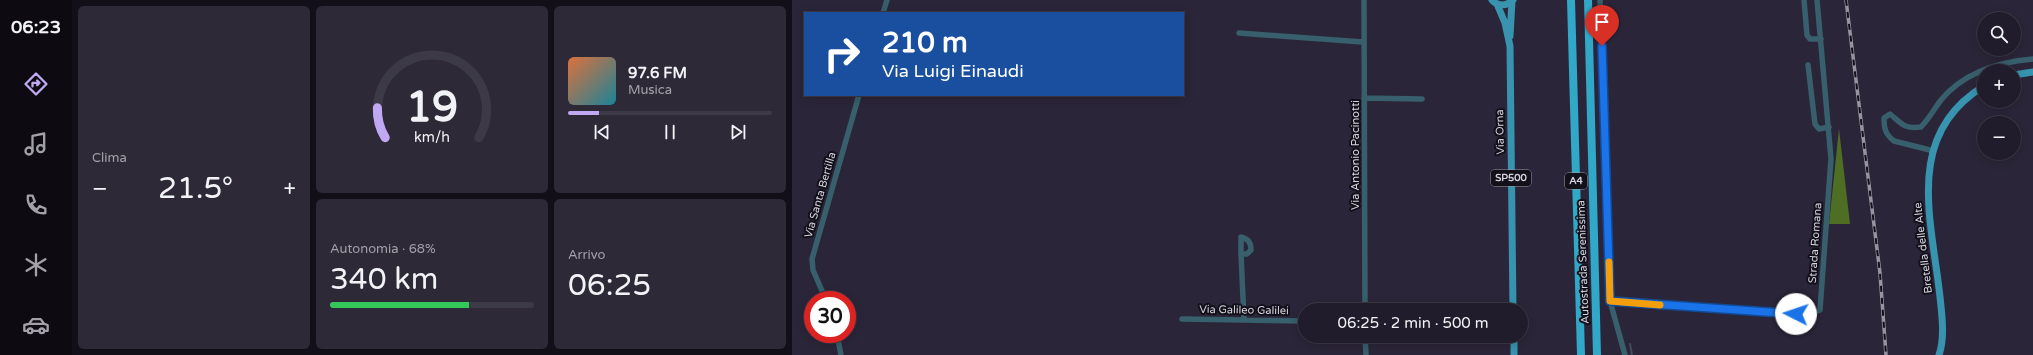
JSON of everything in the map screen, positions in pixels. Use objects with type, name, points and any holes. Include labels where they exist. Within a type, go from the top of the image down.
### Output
[{"type":"highway","name":"Autostrada Serenissima","points":[[1571,0],[1580,355]]},
{"type":"highway","name":"Autostrada Serenissima","points":[[1588,0],[1597,355]]},
{"type":"main road","name":"SP500","points":[[1492,1],[1502,6],[1513,1],[1510,46]]},
{"type":"main road","name":"Via Orna","points":[[1492,1],[1505,23],[1510,46],[1513,303]]},
{"type":"main road","points":[[2021,74],[2033,72]]},
{"type":"main road","name":"Bretella delle Alte","points":[[1939,355],[1942,342],[1941,304],[1928,211],[1927,188],[1934,151],[1941,132],[1957,107],[1977,91]]},
{"type":"main road","points":[[1514,343],[1514,355]]},
{"type":"street","points":[[883,12],[887,0]]},
{"type":"street","name":"Via Antonio Pacinotti","points":[[1364,0],[1365,303]]},
{"type":"street","points":[[1600,0],[1610,301],[1625,355]]},
{"type":"street","points":[[1804,0],[1807,35],[1810,39],[1821,39]]},
{"type":"street","name":"Strada Romana","points":[[1610,301],[1810,314],[1820,310],[1831,159],[1817,0]]},
{"type":"street","points":[[1239,33],[1363,42]]},
{"type":"street","points":[[1934,151],[1894,141],[1888,137],[1884,128],[1884,118],[1890,114],[1904,126],[1921,128],[1941,99],[1968,77],[2002,62],[2033,58]]},
{"type":"street","points":[[1808,65],[1815,124],[1819,129],[1829,127]]},
{"type":"street","name":"Via Santa Bertilla","points":[[822,291],[814,270],[812,259],[859,96]]},
{"type":"street","points":[[1364,98],[1422,99]]},
{"type":"street","points":[[1241,254],[1244,320]]},
{"type":"street","name":"Via Galileo Galilei","points":[[1182,320],[1298,321]]},
{"type":"street","points":[[839,343],[841,355]]},
{"type":"street","points":[[1365,343],[1366,355]]},
{"type":"green space","points":[[1839,129],[1850,224],[1829,224]]},
{"type":"waterway","points":[[1630,344],[1632,355]]},
{"type":"railway","points":[[1846,0],[1880,273],[1886,355]]},
{"type":"slow traffic","points":[[1609,262],[1610,301],[1660,305]]},
{"type":"route","points":[[1602,46],[1610,301],[1796,314]]}]
